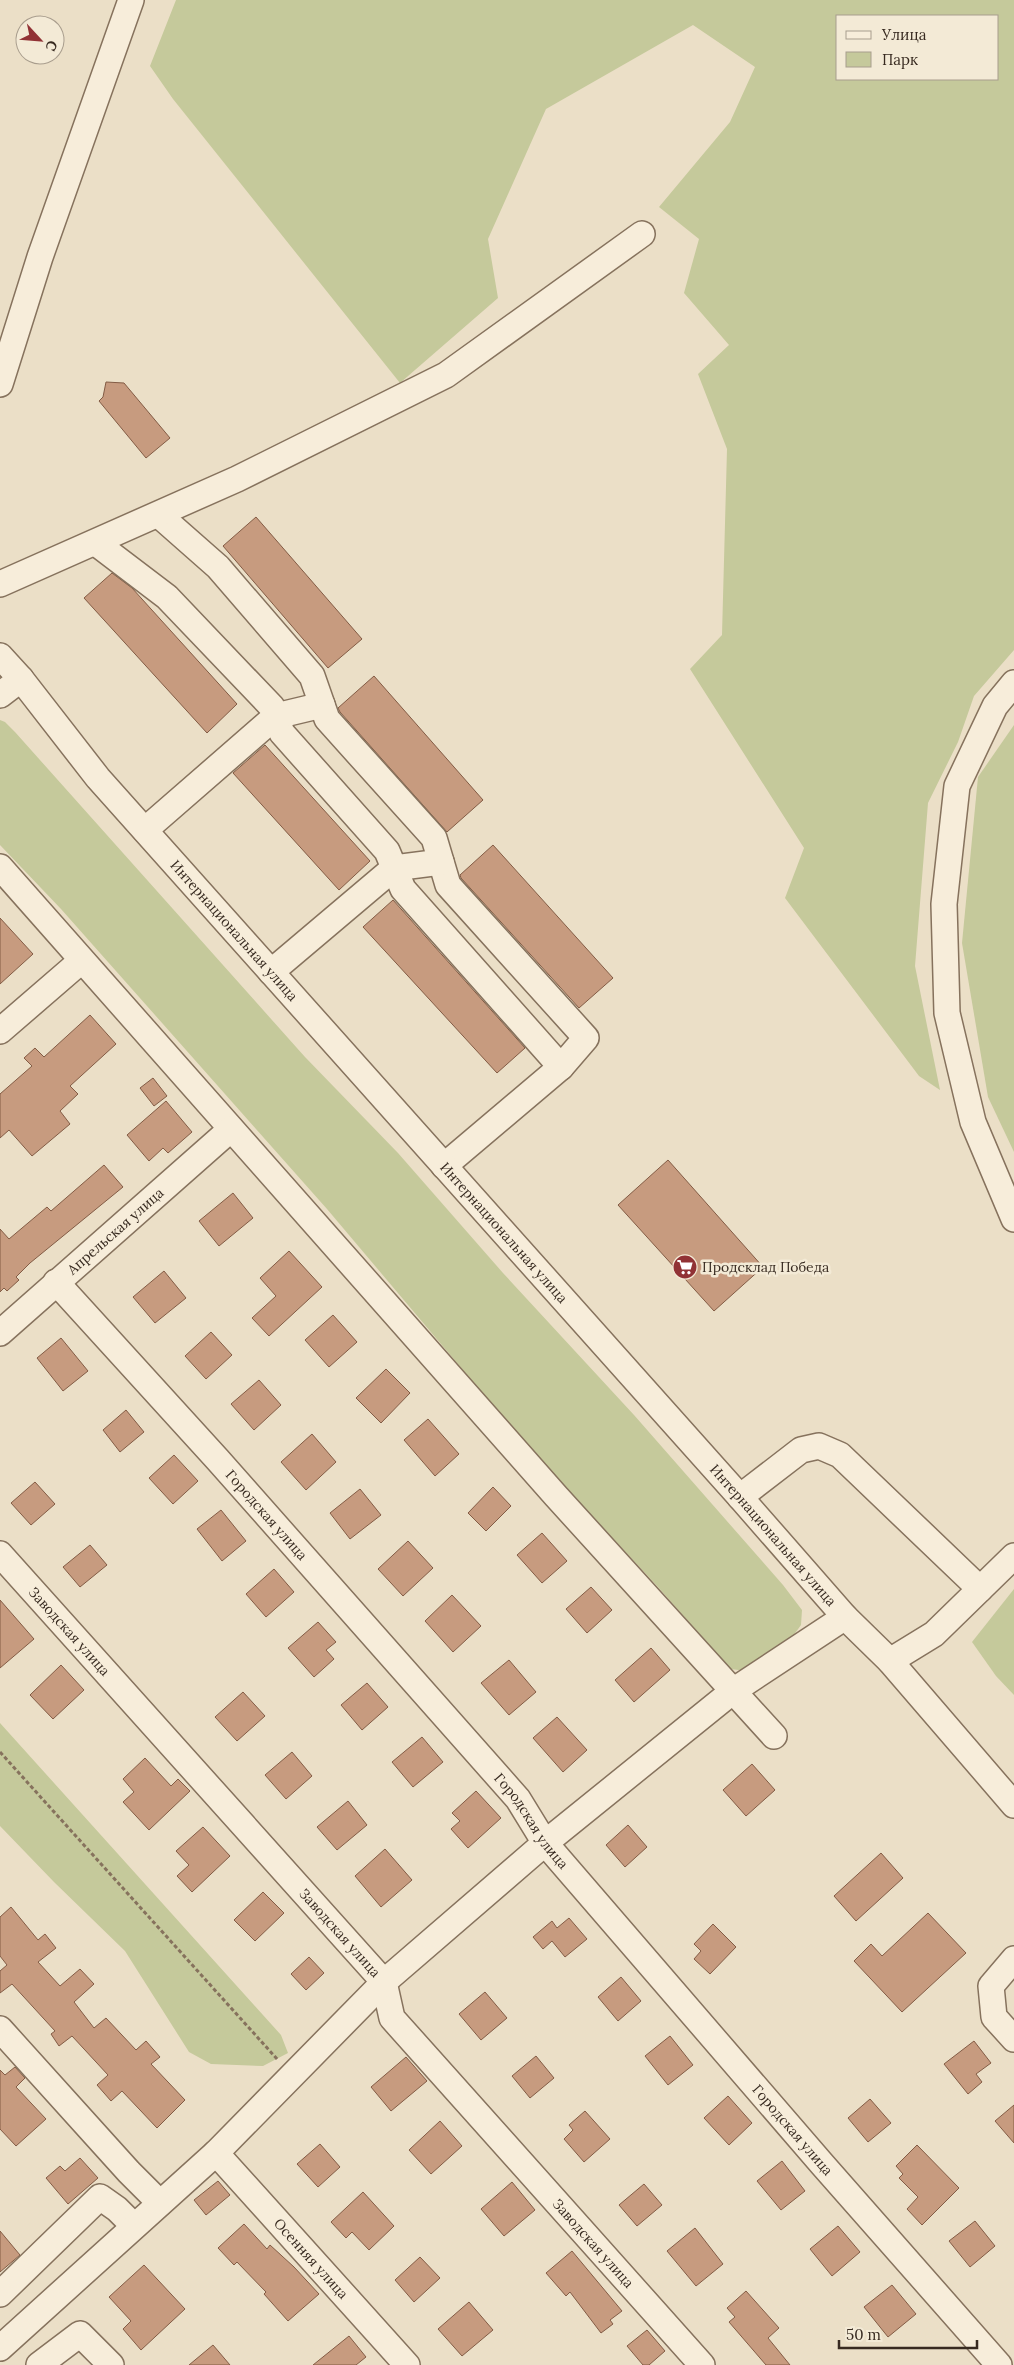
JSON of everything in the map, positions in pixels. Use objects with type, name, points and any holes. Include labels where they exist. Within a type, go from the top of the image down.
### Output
[{"type":"street","points":[[0,384],[40,257],[131,0]]},
{"type":"street","points":[[0,584],[159,515],[446,375],[642,234]]},
{"type":"street","points":[[159,515],[218,567],[312,676],[327,719],[434,838],[448,885],[586,1038],[561,1066],[444,1166]]},
{"type":"street","points":[[96,543],[167,597],[272,707],[282,732],[387,851],[403,889],[561,1066]]},
{"type":"street","name":"Интернациональная улица","points":[[0,656],[21,679],[98,778],[740,1496],[845,1618],[890,1662],[1014,1804]]},
{"type":"street","points":[[0,695],[21,679]]},
{"type":"street","points":[[1014,683],[995,706],[957,786],[944,904],[947,1013],[973,1122],[1014,1219]]},
{"type":"street","points":[[145,830],[276,716],[322,705]]},
{"type":"street","points":[[271,972],[394,868],[442,862]]},
{"type":"street","points":[[0,867],[81,961],[556,1496],[774,1736]]},
{"type":"street","points":[[1,1030],[81,961]]},
{"type":"street","name":"Апрельская улица","points":[[0,1333],[231,1129]]},
{"type":"street","name":"Городская улица","points":[[56,1282],[231,1475],[518,1799],[545,1843],[822,2164],[999,2365]]},
{"type":"street","points":[[740,1496],[801,1450],[819,1446],[840,1455],[980,1590]]},
{"type":"street","name":"Заводская улица","points":[[0,1554],[384,1982],[392,2018],[702,2365]]},
{"type":"street","points":[[890,1662],[934,1634],[1014,1556]]},
{"type":"street","points":[[0,2348],[216,2153],[291,2074],[384,1982],[545,1843],[733,1691],[845,1618]]},
{"type":"street","points":[[1014,1959],[991,1986],[994,2017],[1014,2039]]},
{"type":"street","points":[[0,2029],[129,2172],[160,2203]]},
{"type":"street","name":"Осенняя улица","points":[[216,2153],[407,2365]]},
{"type":"street","points":[[0,2294],[100,2197],[129,2172]]},
{"type":"street","points":[[100,2197],[117,2209],[134,2226]]},
{"type":"street","points":[[39,2365],[80,2334],[111,2365]]},
{"type":"path","points":[[0,1752],[291,2074]]},
{"type":"green space","points":[[176,0],[1014,0],[1014,650],[974,696],[958,742],[928,803],[915,966],[940,1090],[919,1076],[785,898],[804,848],[690,669],[722,635],[727,449],[698,374],[729,345],[684,293],[699,239],[659,207],[730,122],[755,67],[693,25],[546,109],[488,239],[498,298],[400,383],[173,99],[150,66]]},
{"type":"green space","points":[[0,720],[5,722],[15,732],[305,1057],[398,1153],[503,1273],[634,1415],[783,1585],[802,1610],[801,1625],[793,1636],[747,1671],[730,1669],[658,1587],[527,1446],[327,1209],[61,909],[0,845]]},
{"type":"green space","points":[[1014,725],[1014,1152],[988,1097],[962,943],[978,777]]},
{"type":"green space","points":[[1014,1589],[1014,1695],[996,1676],[972,1642]]},
{"type":"green space","points":[[0,1723],[281,2035],[288,2053],[263,2066],[211,2064],[189,2052],[125,1951],[0,1826]]},
{"type":"building","points":[[106,382],[124,383],[170,438],[146,458],[99,401],[103,397]]},
{"type":"building","points":[[256,517],[362,639],[328,668],[223,546]]},
{"type":"building","points":[[112,573],[132,588],[237,704],[207,733],[84,598]]},
{"type":"building","points":[[374,676],[483,800],[447,832],[338,708]]},
{"type":"building","points":[[265,745],[370,861],[339,890],[233,773]]},
{"type":"building","points":[[493,845],[613,978],[579,1008],[461,878],[460,875]]},
{"type":"building","points":[[393,900],[525,1048],[497,1073],[363,927]]},
{"type":"building","points":[[0,918],[33,954],[0,984]]},
{"type":"building","points":[[90,1015],[116,1044],[70,1086],[78,1094],[60,1111],[70,1124],[32,1156],[9,1130],[0,1138],[0,1094],[32,1066],[24,1058],[35,1048],[44,1057]]},
{"type":"building","points":[[153,1078],[167,1096],[154,1106],[140,1088]]},
{"type":"building","points":[[166,1101],[192,1132],[168,1153],[163,1148],[149,1161],[127,1135]]},
{"type":"building","points":[[668,1160],[763,1267],[714,1311],[618,1205]]},
{"type":"building","points":[[104,1165],[123,1187],[30,1263],[16,1277],[19,1280],[7,1291],[4,1288],[0,1292],[0,1229],[9,1239],[47,1207],[51,1211]]},
{"type":"building","points":[[233,1193],[253,1218],[219,1246],[199,1221]]},
{"type":"building","points":[[289,1251],[322,1287],[269,1336],[252,1318],[276,1296],[260,1278]]},
{"type":"building","points":[[164,1271],[186,1298],[155,1323],[133,1297]]},
{"type":"building","points":[[333,1315],[357,1342],[329,1367],[305,1340]]},
{"type":"building","points":[[211,1332],[232,1355],[206,1379],[185,1356]]},
{"type":"building","points":[[61,1338],[88,1371],[63,1391],[37,1358]]},
{"type":"building","points":[[386,1369],[410,1393],[381,1423],[356,1398]]},
{"type":"building","points":[[259,1380],[281,1405],[254,1430],[231,1404]]},
{"type":"building","points":[[126,1410],[144,1432],[120,1452],[103,1430]]},
{"type":"building","points":[[428,1419],[459,1454],[435,1476],[404,1440]]},
{"type":"building","points":[[312,1434],[336,1462],[306,1490],[281,1462]]},
{"type":"building","points":[[174,1455],[198,1481],[173,1504],[149,1478]]},
{"type":"building","points":[[35,1482],[55,1504],[31,1525],[11,1503]]},
{"type":"building","points":[[493,1487],[511,1506],[486,1531],[468,1513]]},
{"type":"building","points":[[360,1489],[381,1515],[350,1539],[330,1513]]},
{"type":"building","points":[[221,1510],[246,1541],[222,1561],[197,1529]]},
{"type":"building","points":[[542,1533],[567,1561],[542,1583],[517,1555]]},
{"type":"building","points":[[408,1541],[433,1568],[403,1596],[378,1569]]},
{"type":"building","points":[[90,1545],[107,1565],[80,1587],[63,1567]]},
{"type":"building","points":[[274,1569],[294,1592],[266,1617],[246,1594]]},
{"type":"building","points":[[591,1587],[612,1610],[587,1633],[566,1609]]},
{"type":"building","points":[[452,1595],[481,1626],[453,1652],[425,1621]]},
{"type":"building","points":[[0,1600],[34,1639],[0,1668]]},
{"type":"building","points":[[318,1622],[336,1642],[326,1650],[334,1659],[314,1677],[288,1648]]},
{"type":"building","points":[[651,1648],[670,1670],[634,1702],[615,1680]]},
{"type":"building","points":[[509,1660],[536,1692],[509,1715],[481,1683]]},
{"type":"building","points":[[61,1665],[84,1690],[53,1719],[30,1695]]},
{"type":"building","points":[[367,1683],[388,1707],[362,1730],[341,1705]]},
{"type":"building","points":[[243,1692],[265,1716],[237,1741],[215,1717]]},
{"type":"building","points":[[557,1717],[587,1750],[563,1772],[533,1738]]},
{"type":"building","points":[[422,1737],[443,1762],[413,1787],[392,1762]]},
{"type":"building","points":[[292,1752],[312,1776],[286,1799],[265,1775]]},
{"type":"building","points":[[145,1758],[171,1786],[178,1779],[190,1791],[149,1830],[123,1802],[134,1792],[123,1779]]},
{"type":"building","points":[[752,1764],[775,1790],[746,1816],[723,1790]]},
{"type":"building","points":[[476,1791],[501,1818],[468,1848],[451,1829],[460,1821],[452,1813]]},
{"type":"building","points":[[348,1801],[367,1825],[337,1850],[317,1827]]},
{"type":"building","points":[[628,1825],[647,1847],[625,1867],[606,1845]]},
{"type":"building","points":[[203,1827],[230,1856],[192,1892],[177,1876],[189,1865],[176,1851]]},
{"type":"building","points":[[385,1849],[412,1880],[381,1907],[355,1876]]},
{"type":"building","points":[[881,1853],[903,1878],[856,1921],[834,1896]]},
{"type":"building","points":[[263,1892],[284,1913],[255,1941],[234,1920]]},
{"type":"building","points":[[11,1907],[38,1940],[45,1934],[56,1948],[38,1962],[60,1986],[80,1969],[94,1984],[74,2002],[94,2028],[106,2018],[136,2050],[146,2041],[160,2057],[151,2064],[185,2100],[157,2128],[122,2091],[111,2101],[97,2085],[108,2075],[72,2036],[59,2046],[51,2034],[55,2031],[12,1984],[0,1993],[0,1971],[7,1965],[0,1956],[0,1917]]},
{"type":"building","points":[[928,1913],[966,1953],[902,2012],[854,1961],[871,1944],[882,1956]]},
{"type":"building","points":[[569,1918],[587,1939],[565,1957],[552,1941],[543,1949],[533,1937],[552,1921],[557,1928]]},
{"type":"building","points":[[713,1924],[736,1947],[710,1974],[694,1959],[701,1951],[694,1944]]},
{"type":"building","points":[[309,1957],[324,1973],[306,1990],[291,1974]]},
{"type":"building","points":[[621,1977],[641,2001],[618,2021],[598,1997]]},
{"type":"building","points":[[485,1992],[507,2018],[481,2040],[459,2014]]},
{"type":"building","points":[[670,2036],[693,2065],[668,2085],[645,2056]]},
{"type":"building","points":[[974,2041],[991,2063],[976,2074],[982,2082],[968,2094],[944,2064]]},
{"type":"building","points":[[536,2056],[554,2078],[530,2098],[512,2076]]},
{"type":"building","points":[[406,2057],[427,2081],[391,2111],[371,2087]]},
{"type":"building","points":[[15,2067],[25,2078],[16,2087],[46,2119],[16,2146],[0,2129],[0,2070],[5,2075]]},
{"type":"building","points":[[728,2096],[752,2123],[729,2145],[704,2118]]},
{"type":"building","points":[[870,2099],[891,2123],[868,2142],[848,2118]]},
{"type":"building","points":[[1014,2105],[1014,2143],[995,2121]]},
{"type":"building","points":[[585,2111],[610,2139],[584,2162],[564,2139],[573,2130],[569,2125]]},
{"type":"building","points":[[440,2121],[462,2146],[431,2174],[409,2150]]},
{"type":"building","points":[[320,2144],[340,2167],[318,2187],[297,2164]]},
{"type":"building","points":[[917,2145],[959,2188],[922,2225],[907,2209],[918,2197],[899,2178],[903,2174],[896,2166]]},
{"type":"building","points":[[80,2158],[98,2178],[68,2204],[46,2178],[60,2166],[65,2171]]},
{"type":"building","points":[[782,2161],[805,2191],[781,2210],[757,2181]]},
{"type":"building","points":[[218,2181],[230,2195],[206,2215],[194,2200]]},
{"type":"building","points":[[512,2182],[535,2210],[504,2236],[481,2209]]},
{"type":"building","points":[[644,2184],[662,2205],[637,2226],[619,2205]]},
{"type":"building","points":[[363,2192],[394,2226],[369,2250],[352,2232],[346,2238],[331,2222]]},
{"type":"building","points":[[975,2221],[995,2246],[970,2267],[949,2241]]},
{"type":"building","points":[[244,2224],[267,2249],[270,2245],[294,2267],[319,2294],[288,2321],[264,2294],[266,2292],[237,2262],[234,2265],[218,2248]]},
{"type":"building","points":[[838,2226],[860,2252],[832,2276],[810,2249]]},
{"type":"building","points":[[695,2228],[723,2264],[696,2286],[667,2251]]},
{"type":"building","points":[[0,2231],[20,2255],[0,2272]]},
{"type":"building","points":[[572,2251],[622,2311],[610,2320],[613,2324],[601,2333],[570,2292],[566,2296],[546,2273]]},
{"type":"building","points":[[420,2257],[440,2278],[414,2302],[395,2280]]},
{"type":"building","points":[[144,2265],[185,2309],[141,2350],[123,2329],[131,2321],[109,2297]]},
{"type":"building","points":[[892,2285],[916,2314],[888,2337],[864,2307]]},
{"type":"building","points":[[746,2291],[779,2328],[768,2338],[790,2365],[766,2365],[729,2322],[735,2317],[727,2308]]},
{"type":"building","points":[[469,2302],[493,2330],[462,2356],[438,2329]]},
{"type":"building","points":[[647,2330],[665,2351],[649,2365],[643,2365],[627,2346]]},
{"type":"building","points":[[349,2336],[366,2357],[356,2365],[313,2365]]},
{"type":"building","points":[[213,2345],[230,2365],[189,2365]]},
{"type":"place","name":"Продсклад Победа","points":[[685,1267]]}]
